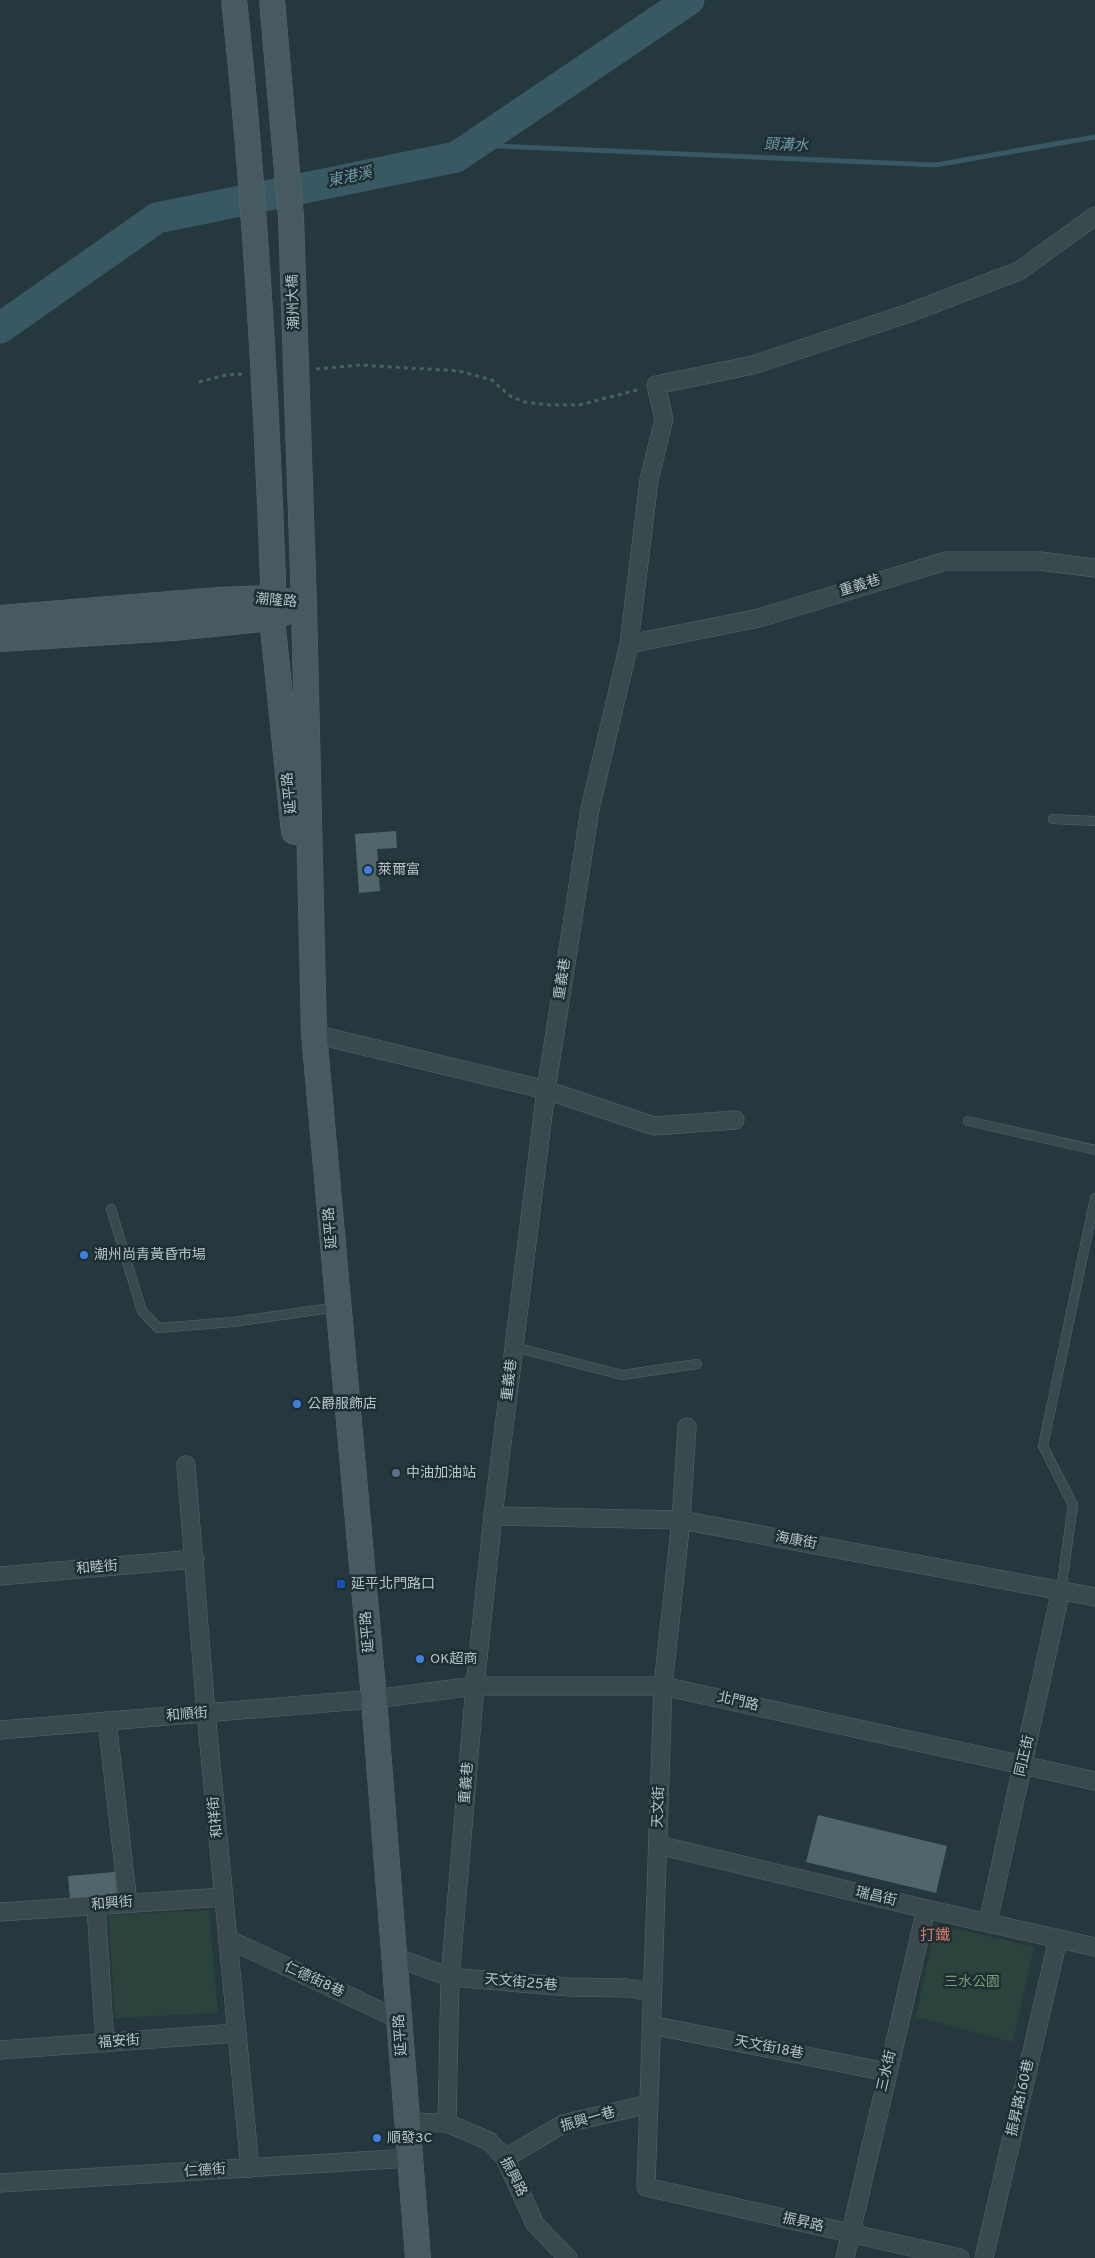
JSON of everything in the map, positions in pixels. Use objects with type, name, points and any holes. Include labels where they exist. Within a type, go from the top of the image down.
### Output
[{"type":"street","points":[[234,0],[248,133],[269,475],[272,599]]},
{"type":"street","name":"潮州大橋","points":[[272,0],[291,217],[304,604]]},
{"type":"street","points":[[656,385],[753,364],[909,313],[1019,271],[1095,216]]},
{"type":"street","name":"重義巷","points":[[447,2123],[450,1977],[475,1686],[493,1516],[546,1090],[590,809],[629,644],[649,480],[664,419],[656,385]]},
{"type":"street","name":"重義巷","points":[[629,644],[759,618],[946,561],[1040,561],[1095,568]]},
{"type":"street","name":"潮隆路","points":[[0,639],[173,628],[272,599]]},
{"type":"street","name":"潮隆路","points":[[0,618],[218,600],[272,599],[304,604]]},
{"type":"street","name":"延平路","points":[[272,599],[313,1006]]},
{"type":"street","name":"延平路","points":[[304,604],[314,1034],[374,1699],[418,2258]]},
{"type":"street","points":[[314,1034],[546,1090],[654,1126],[735,1120]]},
{"type":"street","name":"天文街","points":[[646,2188],[651,1992],[663,1686],[682,1520],[687,1427]]},
{"type":"street","name":"和祥街","points":[[186,1465],[206,1713],[250,2168]]},
{"type":"street","name":"海康街","points":[[493,1516],[682,1520],[1095,1597]]},
{"type":"street","name":"和睦街","points":[[0,1576],[195,1560]]},
{"type":"street","name":"同正街","points":[[988,1922],[1061,1590]]},
{"type":"street","name":"北門路","points":[[374,1699],[475,1686],[663,1686],[1095,1782]]},
{"type":"street","name":"和順街","points":[[0,1730],[374,1699]]},
{"type":"street","points":[[107,1721],[128,1903]]},
{"type":"street","name":"瑞昌街","points":[[658,1845],[1095,1947]]},
{"type":"street","name":"和興街","points":[[0,1912],[224,1897]]},
{"type":"street","points":[[96,1906],[106,2043]]},
{"type":"street","name":"三水街","points":[[845,2258],[926,1909]]},
{"type":"street","name":"仁德街8巷","points":[[228,1939],[400,2020]]},
{"type":"street","name":"振昇路160巷","points":[[984,2258],[1058,1939]]},
{"type":"street","name":"天文街25巷","points":[[394,1957],[450,1977],[569,1987],[627,1988],[651,1992]]},
{"type":"street","name":"天文街18巷","points":[[651,2025],[887,2072]]},
{"type":"street","name":"福安街","points":[[0,2050],[237,2033]]},
{"type":"street","name":"振興一巷","points":[[505,2158],[563,2124],[648,2104]]},
{"type":"street","name":"振興路","points":[[407,2122],[447,2123],[489,2141],[505,2158],[535,2224],[568,2258]]},
{"type":"street","name":"仁德街","points":[[0,2183],[410,2158]]},
{"type":"street","name":"振昇路","points":[[646,2188],[960,2258]]},
{"type":"lane","points":[[1053,819],[1095,821]]},
{"type":"lane","points":[[968,1121],[1095,1150]]},
{"type":"lane","points":[[1061,1590],[1073,1504],[1042,1446],[1095,1198]]},
{"type":"lane","points":[[111,1209],[142,1312],[158,1328],[234,1322],[338,1306]]},
{"type":"lane","points":[[514,1347],[622,1376],[697,1364]]},
{"type":"path","points":[[307,370],[360,365],[459,371],[492,380],[510,396],[517,399],[548,405],[579,405],[656,385]]},
{"type":"path","points":[[199,382],[226,375],[253,374]]},
{"type":"green space","points":[[209,1910],[218,2013],[115,2018],[108,1915]]},
{"type":"green space","name":"三水公園","points":[[935,1924],[1034,1947],[1013,2042],[916,2017]]},
{"type":"building","name":"萊爾富","points":[[396,831],[397,848],[377,849],[380,891],[359,893],[355,834]]},
{"type":"building","points":[[818,1815],[947,1846],[936,1893],[806,1862]]},
{"type":"building","points":[[115,1872],[117,1895],[70,1899],[68,1876]]},
{"type":"waterway","name":"東港溪","points":[[0,328],[157,218],[456,157],[689,0]]},
{"type":"waterway","name":"頭溝水","points":[[474,145],[936,165],[1095,137]]},
{"type":"place","name":"萊爾富","points":[[368,870]]},
{"type":"place","name":"潮州尚青黃昏市場","points":[[84,1255]]},
{"type":"place","name":"公爵服飾店","points":[[297,1404]]},
{"type":"place","name":"中油加油站","points":[[396,1473]]},
{"type":"place","name":"延平北門路口","points":[[341,1584]]},
{"type":"place","name":"OK超商","points":[[420,1659]]},
{"type":"place","name":"順發3C","points":[[377,2138]]},
{"type":"district","name":"打鐵","points":[[935,1936]]}]
